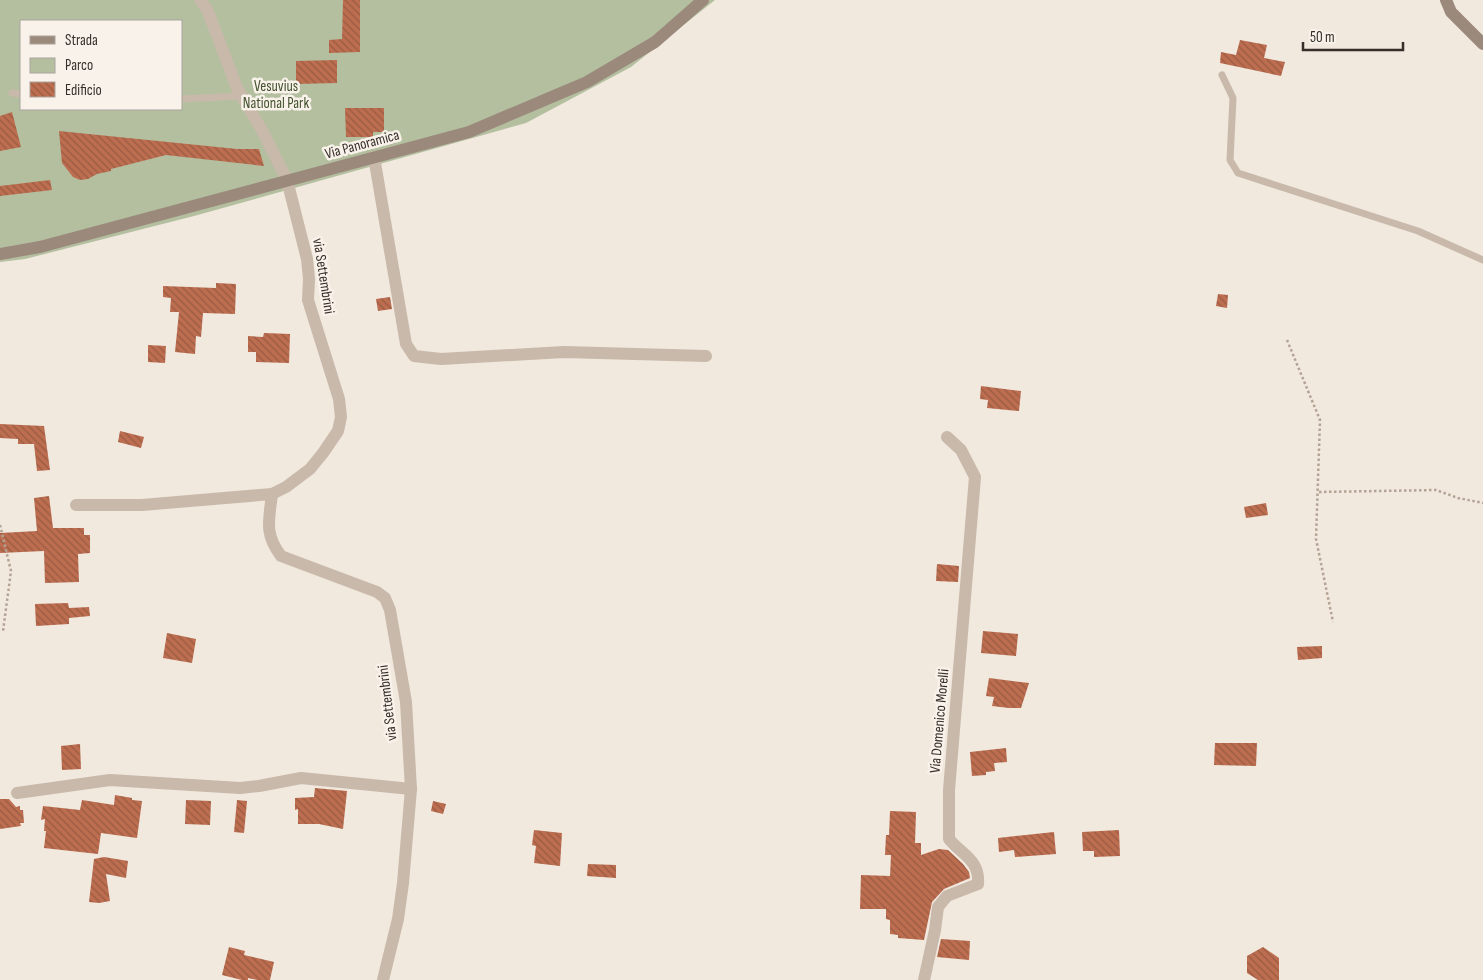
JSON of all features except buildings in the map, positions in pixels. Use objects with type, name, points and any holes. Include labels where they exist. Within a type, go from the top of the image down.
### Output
[{"type":"street","name":"via Settembrini","points":[[76,505],[142,505],[272,494],[286,487],[310,469],[324,453],[338,431],[341,417],[339,399],[308,300],[309,279],[307,259],[287,180],[237,88],[208,9],[200,0]]},
{"type":"street","name":"Via Panoramica","points":[[0,254],[40,248],[469,132],[587,82],[656,42],[703,0]]},
{"type":"street","points":[[1446,0],[1451,12],[1483,44]]},
{"type":"street","points":[[374,157],[406,344],[414,356],[441,359],[564,352],[706,356]]},
{"type":"street","name":"Via Domenico Morelli","points":[[924,980],[938,907],[947,896],[978,884],[977,870],[973,863],[949,839],[949,790],[975,477],[961,450],[947,438]]},
{"type":"street","name":"via Settembrini","points":[[272,494],[268,529],[272,544],[281,556],[377,592],[385,598],[390,610],[406,702],[411,789],[404,883],[398,919],[383,980]]},
{"type":"street","points":[[17,793],[110,780],[240,788],[301,778],[411,789]]},
{"type":"lane","points":[[1222,75],[1233,98],[1230,160],[1238,173],[1418,231],[1483,260]]},
{"type":"lane","points":[[12,94],[20,94]]},
{"type":"lane","points":[[182,99],[242,96]]},
{"type":"path","points":[[1287,340],[1320,420],[1316,539],[1333,622]]},
{"type":"path","points":[[1319,492],[1436,490],[1458,498],[1483,503]]},
{"type":"path","points":[[0,525],[11,571],[3,631]]},
{"type":"green space","name":"Vesuvius National Park","points":[[0,0],[715,0],[631,67],[526,123],[194,216],[25,259],[0,262]]}]
